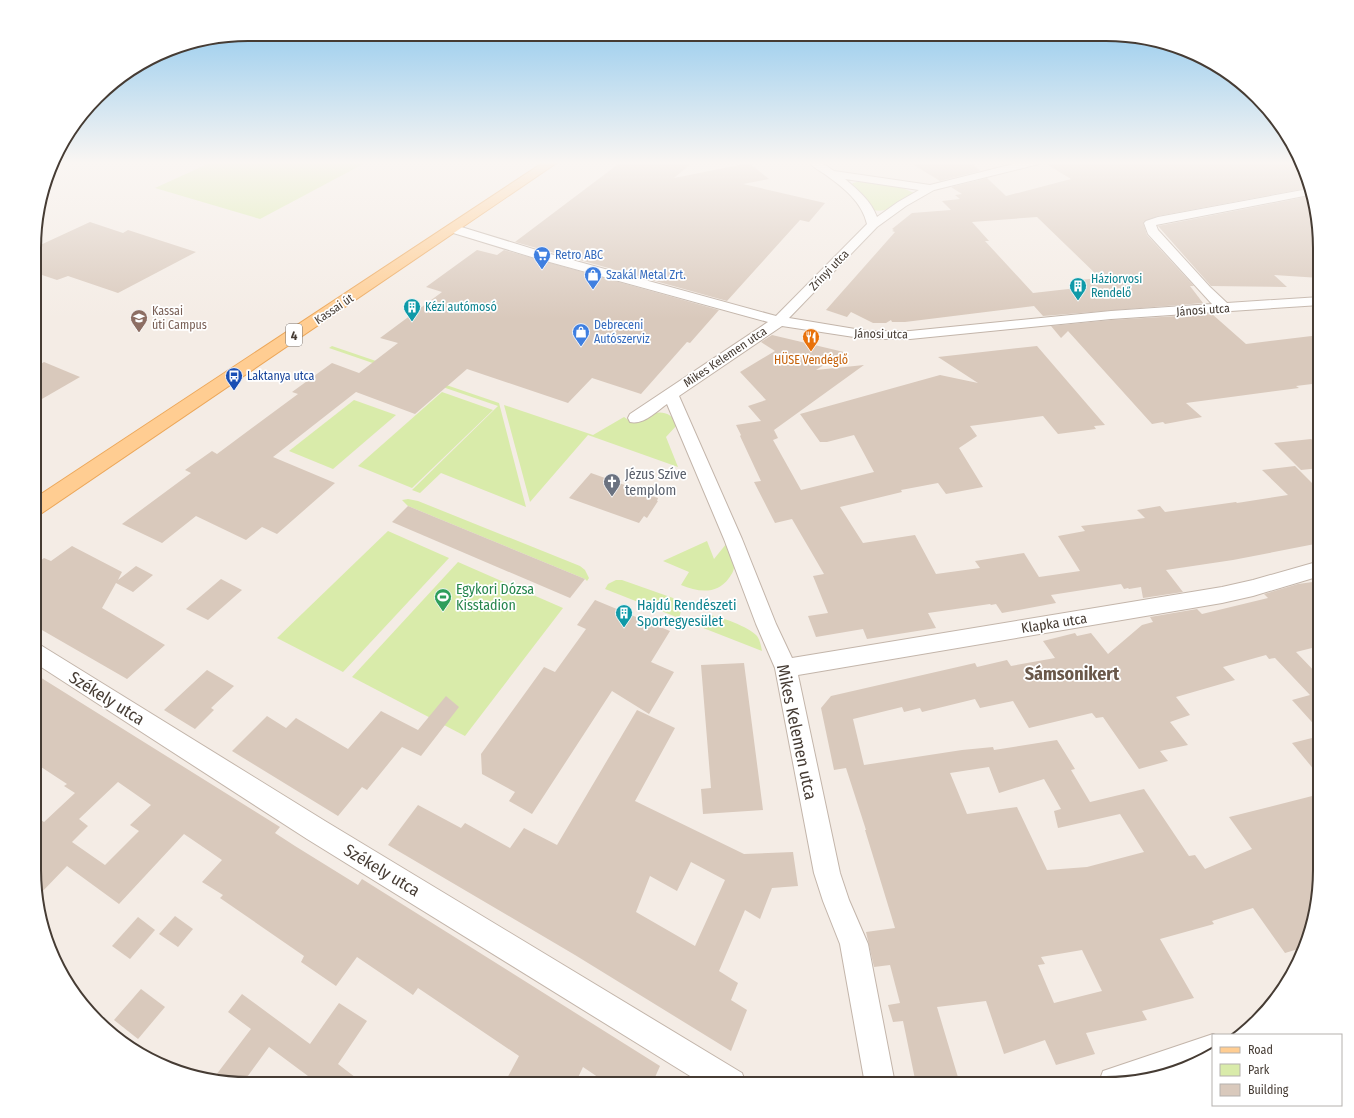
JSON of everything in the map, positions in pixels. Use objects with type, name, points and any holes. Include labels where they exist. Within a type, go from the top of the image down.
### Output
[{"type":"main road","name":"Kassai út","points":[[41,504],[476,214]]},
{"type":"street","points":[[871,214],[874,225]]},
{"type":"street","name":"Zrínyi utca","points":[[779,321],[874,225],[888,214]]},
{"type":"street","points":[[1189,214],[1158,220],[1150,224],[1150,229],[1224,308]]},
{"type":"street","name":"Jánosi utca","points":[[454,229],[539,255],[779,321],[846,333],[889,336],[1111,315],[1313,302]]},
{"type":"street","name":"Mikes Kelemen utca","points":[[636,418],[779,321]]},
{"type":"street","name":"Mikes Kelemen utca","points":[[671,394],[734,539],[766,624],[786,668],[827,873],[836,901],[854,944],[879,1077]]},
{"type":"street","name":"Klapka utca","points":[[786,668],[1222,595],[1253,588],[1313,570]]},
{"type":"street","name":"Székely utca","points":[[41,656],[309,826],[720,1077]]},
{"type":"street","points":[[1137,1074],[1204,1052]]},
{"type":"green space","points":[[244,214],[269,214],[260,219]]},
{"type":"green space","points":[[332,346],[499,403],[526,507],[441,473],[420,493],[412,490],[498,406],[329,348]]},
{"type":"green space","points":[[442,392],[493,410],[412,488],[358,466]]},
{"type":"green space","points":[[354,400],[396,415],[333,469],[289,451]]},
{"type":"green space","points":[[504,405],[593,435],[624,417],[633,423],[651,414],[663,413],[673,419],[677,425],[666,437],[678,467],[588,435],[530,502]]},
{"type":"green space","points":[[408,499],[418,501],[580,566],[585,570],[589,578],[587,581],[408,506],[402,500]]},
{"type":"green space","points":[[388,531],[449,558],[343,672],[277,638]]},
{"type":"green space","points":[[707,541],[714,559],[727,543],[733,559],[734,570],[724,583],[713,590],[700,590],[681,585],[689,572],[663,561]]},
{"type":"green space","points":[[458,562],[563,608],[465,736],[352,677]]},
{"type":"green space","points":[[616,580],[622,580],[673,598],[680,605],[681,611],[679,618],[605,589],[608,584]]},
{"type":"green space","points":[[708,615],[720,617],[748,629],[759,639],[762,651],[693,624],[701,617]]},
{"type":"building","points":[[552,214],[816,214],[809,222],[800,220],[727,301],[515,242]]},
{"type":"building","points":[[911,214],[1168,214],[1158,216],[1143,222],[1147,235],[1194,286],[1190,286],[1203,303],[1043,316],[1034,306],[905,322],[892,322],[891,320],[886,323],[873,323],[851,312],[847,317],[826,310],[895,232],[892,231],[894,230],[892,229]],"holes":[[[1037,217],[1100,278],[1079,280],[1086,287],[1033,293],[985,241],[989,241],[972,222]]]},
{"type":"building","points":[[1218,214],[1310,214],[1313,235],[1313,278],[1274,275],[1287,287],[1211,286],[1158,226]]},
{"type":"building","points":[[90,222],[123,233],[128,230],[196,252],[118,293],[68,276],[57,280],[41,275],[41,245]]},
{"type":"building","points":[[477,250],[497,255],[504,250],[719,310],[690,343],[687,342],[641,394],[592,378],[568,403],[467,369],[415,414],[356,392],[273,457],[335,483],[277,534],[262,527],[246,540],[196,516],[162,543],[122,524],[191,473],[185,470],[212,451],[217,454],[298,394],[292,392],[332,363],[359,373],[398,343],[380,338],[442,292],[426,287]]},
{"type":"building","points":[[1212,314],[1246,344],[1313,336],[1313,384],[1296,386],[1299,388],[1186,403],[1202,417],[1165,424],[1163,422],[1152,424],[1068,331],[1061,338],[1051,326],[1111,320]]},
{"type":"building","points":[[772,335],[844,352],[816,370],[864,365],[774,430],[778,438],[773,440],[801,490],[874,472],[854,435],[827,442],[820,442],[800,414],[940,375],[978,383],[938,357],[1037,346],[1105,425],[1094,426],[1096,429],[1058,434],[1043,416],[970,426],[977,436],[959,448],[983,487],[946,494],[938,483],[901,490],[902,492],[840,507],[863,543],[915,535],[936,574],[980,568],[975,561],[1024,553],[1039,577],[1080,571],[1058,536],[1085,531],[1081,526],[1145,518],[1137,510],[1160,506],[1165,512],[1288,495],[1262,470],[1295,466],[1313,484],[1313,544],[1233,560],[1166,570],[1183,592],[1143,598],[1141,587],[1124,589],[1121,584],[1051,595],[1056,603],[1002,613],[996,604],[990,604],[928,613],[936,628],[867,639],[863,629],[816,637],[808,616],[828,613],[813,576],[824,574],[792,519],[775,523],[754,482],[761,481],[736,425],[761,421],[748,406],[766,400],[740,372],[775,351],[761,342]]},
{"type":"building","points":[[44,362],[80,377],[41,400],[41,364]]},
{"type":"building","points":[[1311,439],[1313,441],[1313,469],[1301,470],[1274,443]]},
{"type":"building","name":"Jézus Szíve templom","points":[[591,473],[650,494],[649,495],[658,498],[658,501],[647,518],[644,516],[639,523],[569,498]]},
{"type":"building","points":[[408,506],[585,579],[570,598],[392,522]]},
{"type":"building","points":[[72,546],[122,572],[118,580],[136,566],[153,575],[133,592],[116,583],[102,608],[165,645],[127,679],[41,629],[41,560],[44,558],[51,561]]},
{"type":"building","points":[[221,579],[242,590],[208,620],[186,609]]},
{"type":"building","points":[[1313,582],[1313,648],[1296,652],[1313,670],[1313,723],[1292,700],[1310,695],[1275,658],[1269,659],[1266,655],[1223,667],[1235,680],[1176,697],[1190,715],[1170,722],[1188,745],[1160,751],[1168,761],[1139,769],[1103,717],[1096,718],[1092,713],[1029,728],[1013,701],[980,708],[975,699],[922,712],[920,708],[904,712],[902,707],[853,719],[864,765],[962,750],[993,747],[994,750],[1057,740],[1075,769],[1071,770],[1090,802],[1144,789],[1189,856],[1195,855],[1205,869],[1252,849],[1229,817],[1313,796],[1313,883],[1306,923],[1297,949],[1285,953],[1253,908],[1212,921],[1214,924],[1160,939],[1194,998],[1142,1011],[1147,1020],[1086,1033],[1095,1054],[1056,1065],[1045,1040],[1004,1054],[986,1001],[937,1007],[958,1077],[915,1077],[903,1021],[893,1022],[888,1005],[900,1003],[890,965],[874,967],[866,932],[895,928],[846,768],[834,770],[821,708],[831,696],[975,663],[977,667],[1007,660],[1011,666],[1055,658],[1043,641],[1075,633],[1077,636],[1091,633],[1108,654],[1142,625],[1153,622],[1150,617],[1197,609],[1202,614],[1268,598],[1264,594],[1298,584]],"holes":[[[989,767],[999,793],[1044,779],[1061,809],[1054,811],[1058,828],[1120,814],[1144,852],[1087,867],[1047,870],[1017,807],[967,814],[950,773]],[[1082,950],[1102,991],[1054,1003],[1038,965],[1045,964],[1041,957]]]},
{"type":"building","points":[[595,600],[670,631],[651,662],[674,672],[649,714],[612,691],[532,814],[509,801],[515,792],[482,774],[481,754],[544,667],[555,672],[586,629],[577,625]]},
{"type":"building","points":[[744,663],[763,810],[703,814],[701,789],[711,788],[701,665]]},
{"type":"building","points":[[207,670],[234,686],[211,708],[214,710],[195,729],[164,710]]},
{"type":"building","points":[[41,678],[280,827],[275,833],[295,846],[358,885],[362,879],[660,1066],[655,1077],[598,1077],[583,1067],[578,1077],[508,1077],[519,1056],[418,988],[413,995],[357,957],[336,986],[301,962],[304,956],[220,898],[223,895],[202,882],[222,860],[184,834],[119,904],[67,866],[42,892],[41,820],[44,822],[75,793],[64,786],[67,784],[41,767]],"holes":[[[118,782],[151,805],[130,825],[139,831],[105,865],[72,842],[88,826],[79,819]]]},
{"type":"building","points":[[446,696],[459,707],[421,756],[402,747],[367,790],[362,787],[338,816],[232,751],[267,716],[286,728],[296,718],[348,749],[381,711],[418,730]]},
{"type":"building","points":[[637,710],[675,728],[635,801],[744,854],[793,852],[798,886],[772,888],[760,919],[745,910],[719,971],[738,983],[731,1000],[747,1010],[731,1051],[575,955],[388,845],[418,805],[461,828],[465,823],[510,848],[524,828],[557,845]],"holes":[[[691,862],[725,880],[695,946],[636,912],[650,876],[677,891]]]},
{"type":"building","points":[[1313,738],[1313,768],[1292,743]]},
{"type":"building","points":[[175,916],[193,929],[178,947],[159,934]]},
{"type":"building","points":[[138,917],[155,930],[130,959],[112,946]]},
{"type":"building","points":[[141,989],[165,1007],[138,1039],[114,1020]]},
{"type":"building","points":[[242,994],[310,1044],[339,1003],[367,1021],[338,1064],[355,1077],[307,1077],[308,1076],[269,1047],[247,1077],[217,1074],[251,1029],[228,1012]]},
{"type":"place","name":"Retro ABC","points":[[542,270]]},
{"type":"place","name":"Szakál Metal Zrt.","points":[[593,290]]},
{"type":"place","name":"Háziorvosi Rendelő","points":[[1078,301]]},
{"type":"place","name":"Kézi autómosó","points":[[412,322]]},
{"type":"place","name":"Kassai úti Campus","points":[[139,333]]},
{"type":"place","name":"Debreceni Autószerviz","points":[[581,347]]},
{"type":"place","name":"HÜSE Vendéglő","points":[[811,352]]},
{"type":"place","name":"Laktanya utca","points":[[234,391]]},
{"type":"place","name":"Jézus Szíve templom","points":[[612,497]]},
{"type":"place","name":"Egykori Dózsa Kisstadion","points":[[443,612]]},
{"type":"place","name":"Hajdú Rendészeti Sportegyesület","points":[[624,628]]},
{"type":"district","name":"Sámsonikert","points":[[1072,674]]}]
